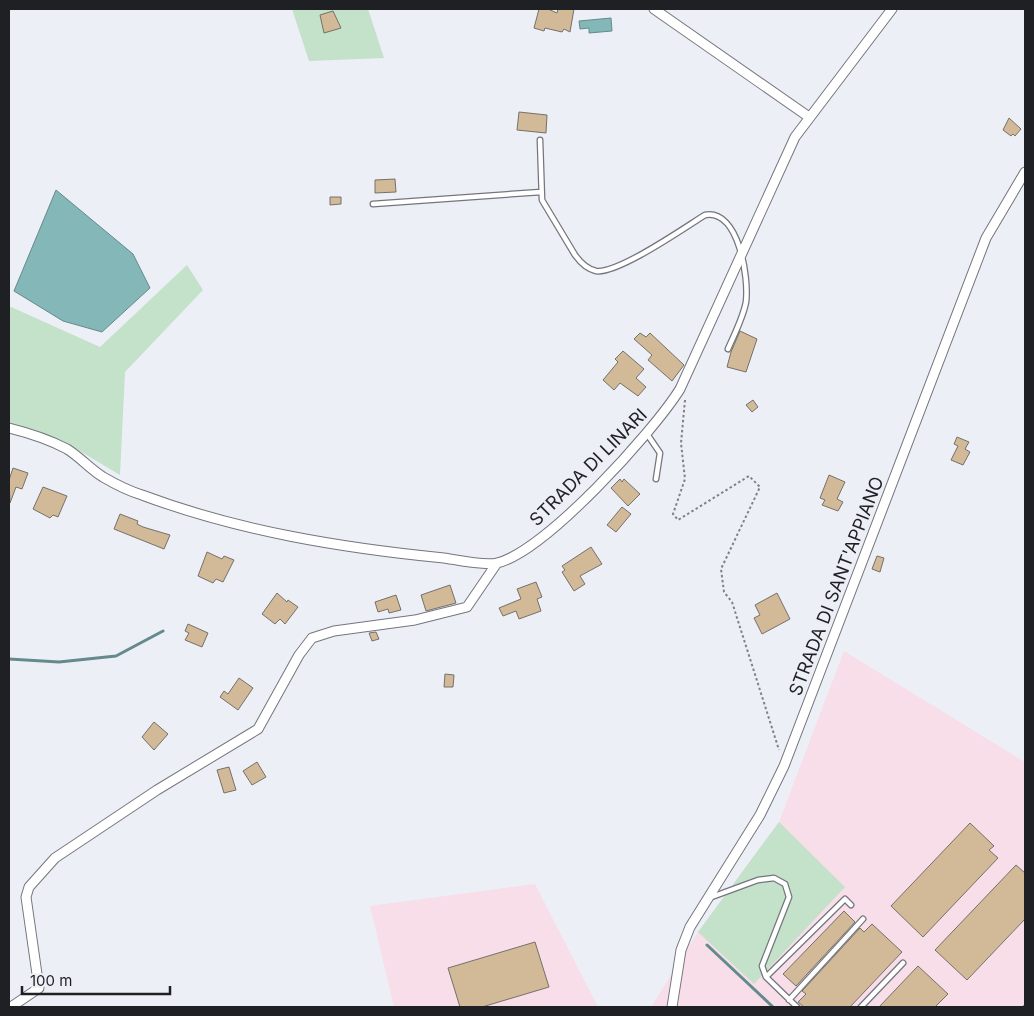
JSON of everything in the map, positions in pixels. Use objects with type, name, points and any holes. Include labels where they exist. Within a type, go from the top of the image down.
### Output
[{"type":"street","points":[[654,9],[809,117]]},
{"type":"street","name":"STRADA DI LINARI","points":[[497,564],[526,549],[546,534],[583,500],[647,434],[680,389],[741,251],[795,137],[892,9]]},
{"type":"street","name":"STRADA DI SANT'APPIANO","points":[[672,1007],[681,950],[690,927],[760,814],[784,766],[986,238],[1025,172]]},
{"type":"street","points":[[9,428],[62,447],[103,477],[140,495],[197,513],[311,540],[422,556],[497,564],[467,606],[415,620],[334,631],[312,638],[300,655],[258,730],[157,790],[55,858],[30,887],[26,897],[39,988],[11,1007]]},
{"type":"lane","points":[[540,140],[541,192],[546,209],[580,263],[590,269],[598,271],[616,268],[706,215],[713,214],[725,220],[741,251],[747,276],[746,303],[728,349]]},
{"type":"lane","points":[[373,204],[541,192]]},
{"type":"lane","points":[[647,434],[660,453],[656,479]]},
{"type":"lane","points":[[708,898],[758,880],[774,878],[785,884],[789,897],[762,966],[766,978],[797,1007]]},
{"type":"lane","points":[[766,978],[845,899],[852,905]]},
{"type":"lane","points":[[789,1000],[864,920]]},
{"type":"lane","points":[[861,1007],[903,963]]},
{"type":"path","points":[[680,389],[685,400],[681,443],[685,479],[673,514],[678,520],[749,476],[760,487],[721,569],[724,592],[732,602],[784,766]]},
{"type":"shaded area","points":[[844,651],[1025,762],[1025,1007],[651,1007],[698,932],[779,822]]},
{"type":"shaded area","points":[[535,884],[598,1007],[394,1007],[370,906]]},
{"type":"green space","points":[[292,9],[368,9],[384,58],[309,61]]},
{"type":"green space","points":[[187,265],[203,290],[125,372],[120,475],[63,441],[9,422],[9,306],[100,347]]},
{"type":"green space","points":[[779,822],[845,887],[754,984],[698,932]]},
{"type":"water","points":[[611,18],[612,31],[589,33],[589,28],[580,29],[579,21]]},
{"type":"water","points":[[56,190],[133,254],[150,288],[102,332],[63,321],[14,291]]},
{"type":"building","points":[[539,9],[548,9],[557,13],[558,9],[574,9],[570,32],[564,29],[562,32],[545,28],[544,31],[534,28]]},
{"type":"building","points":[[333,11],[341,28],[324,33],[320,15]]},
{"type":"building","points":[[519,112],[547,115],[546,133],[517,130]]},
{"type":"building","points":[[1009,118],[1021,129],[1015,136],[1013,134],[1011,136],[1003,130]]},
{"type":"building","points":[[395,179],[396,192],[375,193],[375,180]]},
{"type":"building","points":[[330,197],[341,197],[341,204],[330,205]]},
{"type":"building","points":[[740,331],[757,339],[746,372],[727,367]]},
{"type":"building","points":[[640,333],[646,337],[650,333],[684,365],[672,381],[648,360],[652,355],[634,339]]},
{"type":"building","points":[[623,351],[644,369],[636,378],[646,387],[638,396],[620,383],[614,390],[603,380],[618,362],[615,359]]},
{"type":"building","points":[[753,400],[758,407],[752,412],[746,405]]},
{"type":"building","points":[[957,437],[969,442],[965,449],[970,452],[963,465],[951,460],[958,446],[954,444]]},
{"type":"building","points":[[13,468],[28,473],[22,489],[16,487],[10,503],[9,480]]},
{"type":"building","points":[[829,475],[845,482],[837,499],[843,502],[838,511],[822,505],[825,500],[820,498]]},
{"type":"building","points":[[620,479],[622,482],[624,479],[640,494],[628,506],[611,488]]},
{"type":"building","points":[[43,487],[67,496],[58,517],[53,515],[50,518],[33,509]]},
{"type":"building","points":[[622,507],[631,514],[616,532],[607,525]]},
{"type":"building","points":[[120,514],[138,521],[137,524],[143,527],[170,535],[164,549],[114,529]]},
{"type":"building","points":[[591,547],[602,564],[580,576],[585,584],[574,591],[562,572],[565,570],[562,566]]},
{"type":"building","points":[[207,552],[222,559],[224,556],[234,560],[223,582],[216,579],[213,583],[198,576]]},
{"type":"building","points":[[877,556],[884,558],[880,572],[872,569]]},
{"type":"building","points":[[536,582],[542,597],[537,599],[541,611],[519,619],[516,611],[503,616],[499,608],[521,599],[517,589]]},
{"type":"building","points":[[450,585],[456,603],[426,611],[421,595]]},
{"type":"building","points":[[277,593],[287,602],[288,600],[298,607],[285,624],[280,619],[275,624],[262,614]]},
{"type":"building","points":[[777,593],[790,619],[762,634],[754,618],[760,615],[755,605]]},
{"type":"building","points":[[396,595],[401,610],[389,613],[388,609],[378,612],[375,602]]},
{"type":"building","points":[[188,624],[208,633],[202,647],[185,640],[189,633],[185,631]]},
{"type":"building","points":[[376,632],[379,639],[372,641],[369,633]]},
{"type":"building","points":[[445,674],[454,675],[453,687],[444,687]]},
{"type":"building","points":[[239,678],[253,688],[238,710],[220,697],[224,691],[228,694]]},
{"type":"building","points":[[154,722],[168,734],[154,750],[142,737]]},
{"type":"building","points":[[257,762],[266,777],[252,785],[243,771]]},
{"type":"building","points":[[229,767],[236,790],[224,793],[217,770]]},
{"type":"building","points":[[970,823],[994,846],[989,850],[998,858],[923,937],[891,906]]},
{"type":"building","points":[[1016,865],[1025,873],[1025,919],[967,980],[935,950]]},
{"type":"building","points":[[844,911],[855,922],[796,986],[783,974]]},
{"type":"building","points":[[872,924],[902,952],[850,1007],[804,1007],[798,1002],[806,994],[802,991],[860,928],[864,932]]},
{"type":"building","points":[[535,942],[549,987],[482,1007],[460,1007],[448,968]]},
{"type":"building","points":[[918,966],[948,994],[935,1007],[879,1007]]},
{"type":"waterway","points":[[9,659],[59,662],[116,656],[163,631]]},
{"type":"waterway","points":[[707,945],[773,1007]]}]
